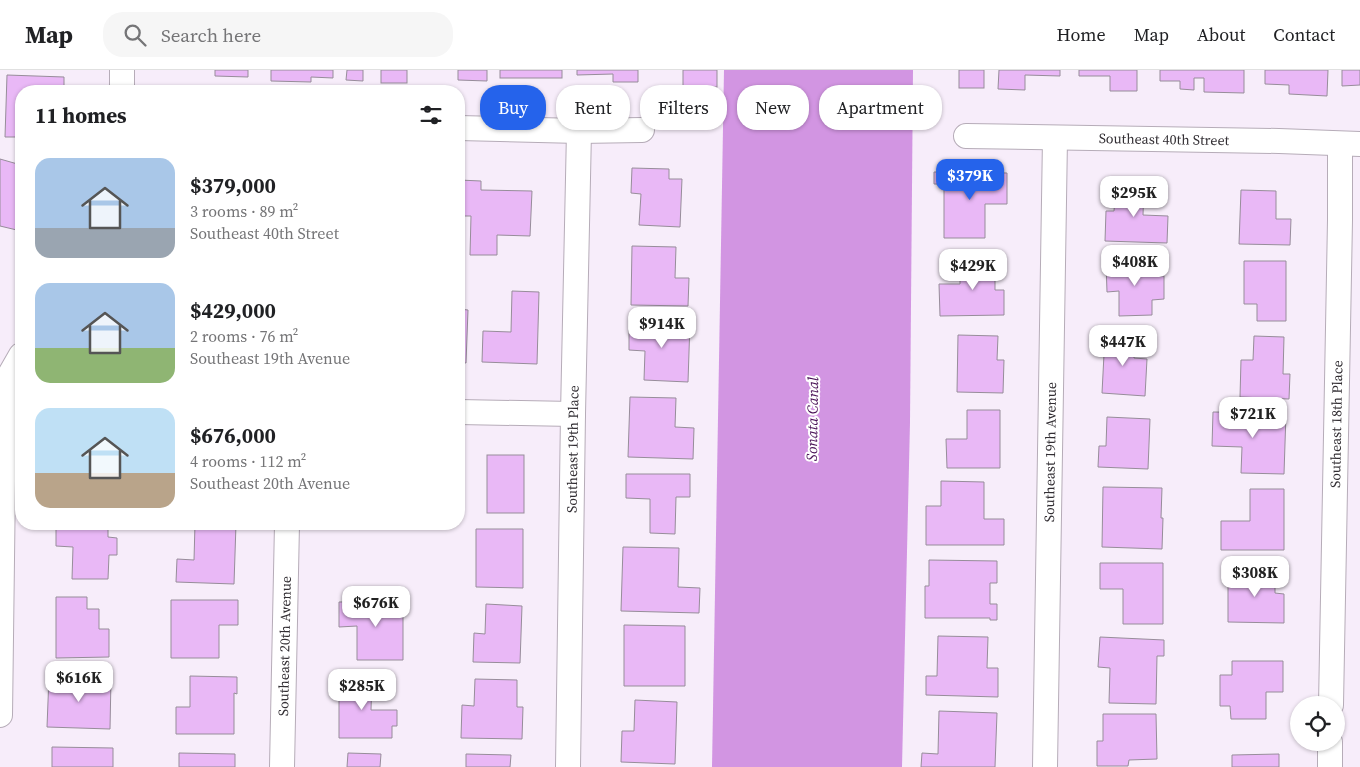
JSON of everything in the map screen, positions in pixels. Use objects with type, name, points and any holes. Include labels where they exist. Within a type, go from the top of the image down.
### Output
[{"type":"street","points":[[122,70],[122,85]]},
{"type":"street","points":[[465,128],[579,131],[642,130]]},
{"type":"street","name":"Southeast 19th Place","points":[[568,767],[579,131]]},
{"type":"street","name":"Southeast 40th Street","points":[[966,136],[1280,141],[1350,144]]},
{"type":"street","name":"Southeast 19th Avenue","points":[[1045,767],[1055,138]]},
{"type":"street","name":"Southeast 18th Place","points":[[1331,696],[1340,220],[1350,144]]},
{"type":"street","points":[[0,715],[8,404],[6,381],[15,365]]},
{"type":"street","points":[[465,412],[573,414]]},
{"type":"street","name":"Southeast 20th Avenue","points":[[282,767],[287,530]]},
{"type":"street","points":[[1330,751],[1330,767]]},
{"type":"water","name":"Sonata Canal","points":[[724,70],[913,70],[913,85],[819,85],[819,130],[912,130],[910,422],[902,767],[712,767],[723,130],[727,130],[727,85],[724,85]]},
{"type":"building","points":[[215,70],[248,70],[248,77],[215,76]]},
{"type":"building","points":[[271,70],[333,70],[333,78],[311,77],[311,82],[271,81]]},
{"type":"building","points":[[347,70],[363,70],[363,81],[346,80]]},
{"type":"building","points":[[381,70],[407,70],[407,83],[381,83]]},
{"type":"building","points":[[458,70],[487,70],[487,81],[458,80]]},
{"type":"building","points":[[500,70],[562,70],[562,78],[500,78]]},
{"type":"building","points":[[577,70],[638,70],[638,82],[613,82],[613,74],[577,75]]},
{"type":"building","points":[[683,70],[717,70],[717,85],[683,85]]},
{"type":"building","points":[[959,70],[984,70],[984,88],[959,88]]},
{"type":"building","points":[[999,70],[1060,70],[1060,76],[1025,75],[1025,90],[998,89]]},
{"type":"building","points":[[1079,70],[1137,70],[1137,91],[1110,91],[1110,76],[1079,76]]},
{"type":"building","points":[[1160,70],[1244,70],[1244,93],[1204,92],[1204,78],[1194,78],[1194,90],[1180,89],[1180,81],[1160,81]]},
{"type":"building","points":[[1265,70],[1328,70],[1327,96],[1289,94],[1289,85],[1265,84]]},
{"type":"building","points":[[1342,70],[1360,70],[1360,85],[1342,86]]},
{"type":"building","points":[[7,75],[64,77],[64,85],[15,85],[15,137],[5,137]]},
{"type":"building","points":[[0,159],[15,163],[15,230],[0,226]]},
{"type":"building","points":[[632,168],[669,169],[669,179],[682,179],[680,227],[639,225],[641,194],[631,193]]},
{"type":"building","points":[[934,172],[1007,173],[1007,204],[985,204],[985,238],[944,238],[944,184],[934,184]]},
{"type":"building","points":[[465,180],[481,181],[481,190],[532,191],[530,236],[497,235],[497,255],[470,255],[471,216],[465,216]]},
{"type":"building","points":[[1116,182],[1144,183],[1143,215],[1168,216],[1167,243],[1105,241],[1106,211],[1114,211]]},
{"type":"building","points":[[1241,190],[1276,191],[1276,219],[1291,219],[1290,245],[1239,244]]},
{"type":"building","points":[[632,246],[676,247],[675,278],[689,278],[688,306],[631,305]]},
{"type":"building","points":[[960,258],[995,258],[995,290],[1004,290],[1004,315],[940,316],[939,284],[960,284]]},
{"type":"building","points":[[1244,261],[1286,261],[1286,321],[1257,321],[1257,304],[1244,304]]},
{"type":"building","points":[[1106,262],[1153,262],[1153,276],[1164,276],[1164,299],[1152,300],[1152,315],[1119,316],[1119,291],[1107,292]]},
{"type":"building","points":[[512,291],[539,292],[537,364],[482,362],[483,331],[511,332]]},
{"type":"building","points":[[465,310],[468,310],[465,363]]},
{"type":"building","points":[[629,320],[690,322],[688,382],[644,380],[645,351],[629,350]]},
{"type":"building","points":[[958,335],[998,336],[997,360],[1004,360],[1003,393],[957,392]]},
{"type":"building","points":[[1105,335],[1135,336],[1134,358],[1147,359],[1145,396],[1102,393]]},
{"type":"building","points":[[1254,336],[1284,337],[1283,374],[1290,374],[1289,399],[1240,397],[1241,360],[1253,360]]},
{"type":"building","points":[[630,397],[676,398],[675,427],[694,428],[693,459],[628,457]]},
{"type":"building","points":[[967,410],[1000,410],[1000,468],[947,468],[946,439],[967,439]]},
{"type":"building","points":[[1213,412],[1286,413],[1284,474],[1241,473],[1242,447],[1212,446]]},
{"type":"building","points":[[1107,417],[1150,419],[1148,469],[1098,467],[1099,446],[1106,446]]},
{"type":"building","points":[[487,455],[524,455],[524,513],[487,513]]},
{"type":"building","points":[[626,474],[690,474],[690,497],[676,497],[675,534],[650,533],[650,499],[626,498]]},
{"type":"building","points":[[941,481],[984,482],[984,519],[1004,519],[1004,545],[926,545],[926,506],[941,506]]},
{"type":"building","points":[[1103,487],[1162,488],[1162,549],[1102,547]]},
{"type":"building","points":[[1250,489],[1284,489],[1284,550],[1221,550],[1221,521],[1250,521]]},
{"type":"building","points":[[476,529],[523,529],[523,588],[476,587]]},
{"type":"building","points":[[56,530],[108,530],[108,537],[117,538],[117,555],[109,555],[108,579],[72,579],[73,547],[56,546]]},
{"type":"building","points":[[195,530],[236,530],[234,584],[176,582],[177,559],[194,560]]},
{"type":"building","points":[[623,547],[679,548],[678,587],[700,588],[699,613],[621,611]]},
{"type":"building","points":[[929,560],[997,561],[997,583],[990,583],[990,604],[997,604],[997,620],[990,620],[990,618],[925,618],[925,586],[929,586]]},
{"type":"building","points":[[1100,563],[1163,563],[1163,624],[1123,624],[1123,589],[1100,589]]},
{"type":"building","points":[[1239,569],[1275,569],[1275,593],[1284,594],[1284,623],[1228,622],[1228,579],[1239,579]]},
{"type":"building","points":[[56,597],[87,597],[87,609],[99,609],[99,629],[109,629],[109,657],[56,658]]},
{"type":"building","points":[[171,600],[238,600],[238,625],[219,625],[219,658],[171,658]]},
{"type":"building","points":[[403,601],[403,660],[357,660],[357,626],[339,627],[339,602]]},
{"type":"building","points":[[486,604],[522,606],[520,663],[473,662],[474,633],[485,634]]},
{"type":"building","points":[[624,625],[685,626],[685,686],[624,686]]},
{"type":"building","points":[[938,636],[988,637],[987,668],[998,668],[998,697],[926,695],[926,676],[937,676]]},
{"type":"building","points":[[1100,637],[1164,640],[1164,656],[1157,656],[1156,704],[1109,703],[1110,668],[1098,667]]},
{"type":"building","points":[[1232,661],[1283,661],[1283,692],[1266,692],[1266,719],[1231,719],[1230,706],[1220,706],[1220,675],[1232,675]]},
{"type":"building","points":[[49,676],[111,678],[110,729],[47,727]]},
{"type":"building","points":[[190,676],[237,677],[237,694],[234,693],[234,734],[176,734],[176,707],[190,707]]},
{"type":"building","points":[[339,677],[372,677],[371,710],[397,710],[397,726],[392,726],[392,738],[339,738]]},
{"type":"building","points":[[475,679],[517,680],[517,707],[523,707],[522,739],[461,738],[462,705],[474,706]]},
{"type":"building","points":[[635,700],[677,702],[675,764],[621,762],[622,731],[634,731]]},
{"type":"building","points":[[939,711],[997,713],[995,767],[921,767],[922,753],[938,754]]},
{"type":"building","points":[[1103,714],[1156,714],[1157,759],[1129,760],[1128,766],[1097,766],[1097,741],[1103,741]]},
{"type":"building","points":[[52,747],[113,748],[113,767],[52,767]]},
{"type":"building","points":[[179,753],[235,754],[235,767],[179,767]]},
{"type":"building","points":[[348,753],[381,754],[380,767],[347,767]]},
{"type":"building","points":[[466,754],[511,755],[510,767],[466,767]]},
{"type":"building","points":[[1279,754],[1279,767],[1232,767],[1232,755]]}]
